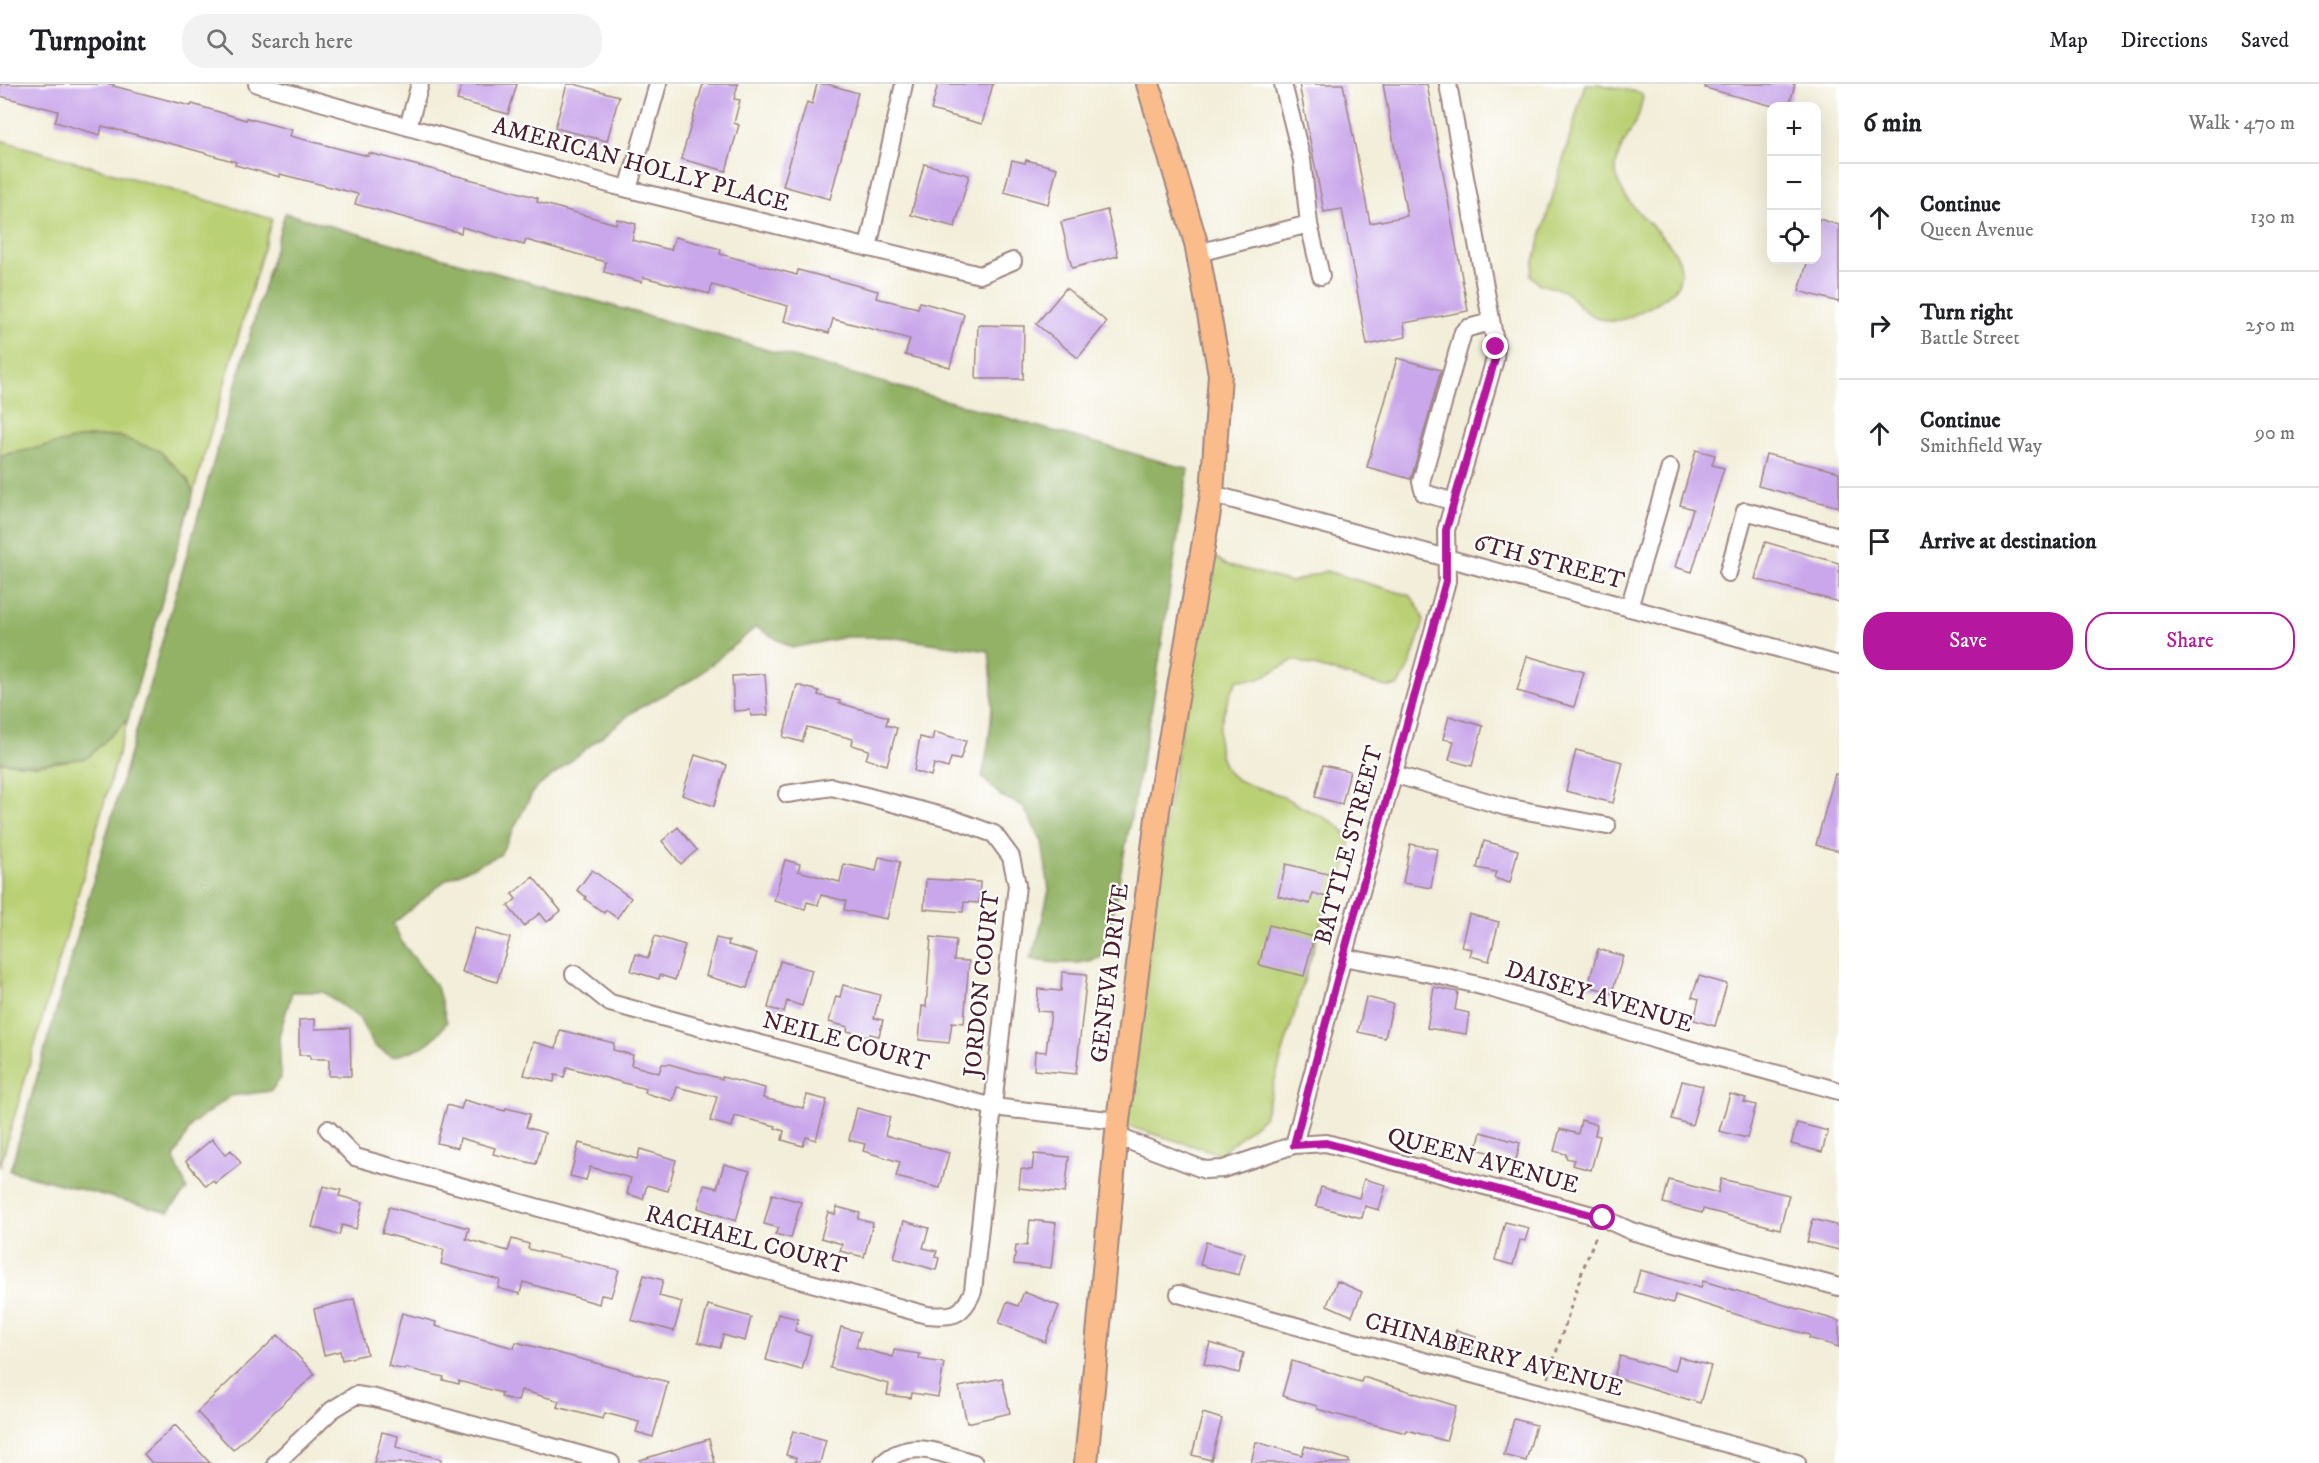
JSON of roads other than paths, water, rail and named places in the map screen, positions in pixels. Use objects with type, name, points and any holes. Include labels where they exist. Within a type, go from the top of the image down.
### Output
[{"type":"main road","name":"GENEVA DRIVE","points":[[1086,1463],[1117,1129],[1158,810],[1212,494],[1220,374],[1198,253],[1148,84]]},
{"type":"street","name":"AMERICAN HOLLY PLACE","points":[[257,84],[628,189],[980,275],[1013,261]]},
{"type":"street","points":[[408,127],[420,84]]},
{"type":"street","points":[[628,189],[658,84]]},
{"type":"street","points":[[868,248],[904,84]]},
{"type":"street","points":[[1282,84],[1302,160],[1309,224],[1321,276]]},
{"type":"street","name":"BATTLE STREET","points":[[1294,1145],[1446,581],[1446,530],[1495,359],[1496,347],[1448,84]]},
{"type":"street","points":[[1198,253],[1309,224]]},
{"type":"street","points":[[1454,502],[1424,493],[1421,482],[1463,332],[1468,328],[1491,322]]},
{"type":"street","points":[[1629,608],[1670,468]]},
{"type":"street","name":"6TH STREET","points":[[1212,494],[1839,665]]},
{"type":"street","points":[[1728,573],[1745,511],[1839,536]]},
{"type":"street","points":[[1393,774],[1506,807],[1607,826]]},
{"type":"street","name":"JORDON COURT","points":[[787,794],[832,787],[953,819],[994,834],[1011,857],[1017,885],[993,1107]]},
{"type":"street","name":"DAISEY AVENUE","points":[[1343,957],[1442,976],[1493,989],[1659,1041],[1839,1091]]},
{"type":"street","name":"NEILE COURT","points":[[574,974],[610,1003],[993,1107],[1117,1129]]},
{"type":"street","name":"RACHAEL COURT","points":[[328,1129],[355,1157],[927,1315],[951,1317],[966,1307],[973,1290],[993,1107]]},
{"type":"street","name":"QUEEN AVENUE","points":[[1117,1129],[1205,1170],[1223,1169],[1294,1145],[1326,1143],[1603,1218],[1631,1231],[1839,1287]]},
{"type":"street","name":"CHINABERRY AVENUE","points":[[1179,1294],[1797,1463]]},
{"type":"street","points":[[276,1463],[332,1410],[356,1395],[375,1398],[611,1463]]},
{"type":"street","points":[[883,1463],[891,1455],[906,1449],[920,1448],[974,1463]]}]
